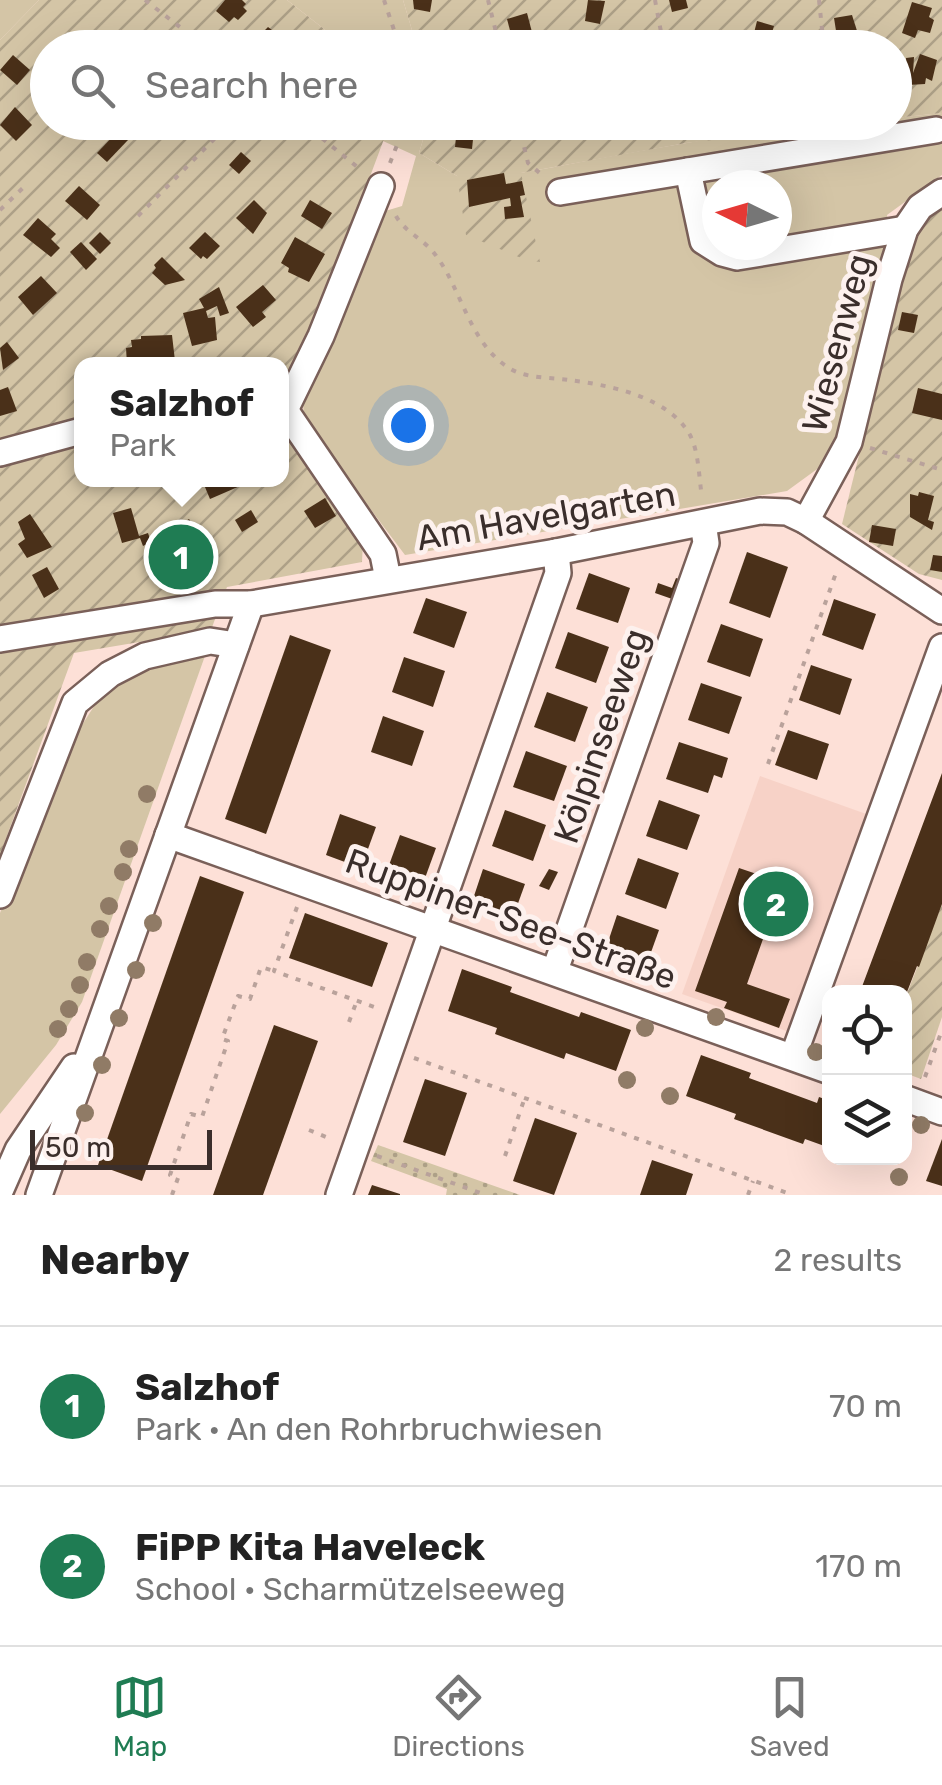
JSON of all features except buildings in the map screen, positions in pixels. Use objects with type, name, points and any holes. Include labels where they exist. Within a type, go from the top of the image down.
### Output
[{"type":"street","points":[[912,134],[936,130]]},
{"type":"street","points":[[560,192],[874,140]]},
{"type":"street","points":[[688,170],[703,241],[737,258],[905,229]]},
{"type":"street","points":[[289,398],[320,336],[381,186]]},
{"type":"street","name":"Wiesenweg","points":[[806,521],[849,442],[905,229],[920,207],[942,192]]},
{"type":"street","points":[[289,419],[384,554],[388,579]]},
{"type":"street","points":[[0,454],[74,433]]},
{"type":"street","name":"Am Havelgarten","points":[[0,639],[216,604],[251,604],[556,552],[760,511],[787,512],[806,521],[942,611]]},
{"type":"street","name":"Kölpinseeweg","points":[[555,970],[706,542],[703,523]]},
{"type":"street","points":[[339,1195],[558,573],[556,552]]},
{"type":"street","points":[[39,1195],[251,604]]},
{"type":"street","points":[[0,894],[75,703],[110,674],[145,656],[210,641],[236,645]]},
{"type":"street","points":[[793,1057],[942,647]]},
{"type":"street","name":"Ruppiner-See-Straße","points":[[168,835],[822,1068]]},
{"type":"street","points":[[0,1191],[18,1150],[98,1032]]},
{"type":"street","points":[[912,1102],[942,1112]]},
{"type":"path","points":[[146,0],[184,30]]},
{"type":"path","points":[[384,0],[394,30]]},
{"type":"path","points":[[488,0],[496,30]]},
{"type":"path","points":[[656,0],[661,30]]},
{"type":"path","points":[[818,0],[822,30]]},
{"type":"path","points":[[138,216],[213,140]]},
{"type":"path","points":[[324,140],[381,186],[400,224],[422,238],[438,256],[471,324],[494,355],[511,369],[606,387],[641,398],[670,412],[685,427],[693,440],[703,523]]},
{"type":"path","points":[[381,186],[399,140]]},
{"type":"path","points":[[522,140],[528,163],[560,192]]},
{"type":"path","points":[[0,210],[26,185]]},
{"type":"path","points":[[849,442],[942,470]]},
{"type":"path","points":[[768,764],[845,546]]},
{"type":"path","points":[[274,971],[305,883]]},
{"type":"path","points":[[172,1195],[178,1178],[170,1175],[191,1114],[202,1118],[228,1041],[222,1039],[238,996],[250,999],[261,967],[402,1018]]},
{"type":"path","points":[[348,1022],[356,1001]]},
{"type":"path","points":[[912,1097],[942,1030]]},
{"type":"path","points":[[432,1064],[793,1195]]},
{"type":"path","points":[[504,1156],[525,1098]]},
{"type":"path","points":[[356,1148],[486,1195]]},
{"type":"path","points":[[748,1195],[753,1181]]},
{"type":"shaded area","points":[[0,0],[39,0],[0,40]]},
{"type":"shaded area","points":[[39,0],[287,0],[325,30],[30,30],[30,140],[384,140],[316,321],[289,375],[289,357],[74,357],[74,487],[289,487],[289,439],[363,541],[362,562],[227,587],[211,630],[74,653],[0,855],[0,40]]},
{"type":"shaded area","points":[[287,0],[403,0],[412,30],[325,30]]},
{"type":"shaded area","points":[[403,0],[942,0],[942,113],[912,116],[912,30],[412,30]]},
{"type":"shaded area","points":[[942,113],[942,175],[887,215],[890,240],[835,456],[787,491],[405,555],[304,421],[303,401],[382,212],[402,206],[416,156],[383,140],[423,140],[419,153],[457,176],[539,262],[520,173],[706,140],[912,140],[912,116]]},
{"type":"shaded area","points":[[423,140],[712,140],[521,173],[540,262],[466,235],[457,176],[419,153]]},
{"type":"shaded area","points":[[942,204],[942,580],[919,574],[842,524],[913,237],[918,225]]},
{"type":"shaded area","points":[[206,653],[82,1002],[56,1045],[0,1114],[0,913],[59,761],[98,700],[128,673]]},
{"type":"shaded area","points":[[760,776],[869,815],[792,1033],[682,994]]},
{"type":"shaded area","points":[[942,904],[942,1017],[921,1079],[912,1076],[910,985]]},
{"type":"shaded area","points":[[378,1145],[520,1195],[446,1195],[447,1189],[371,1161]]},
{"type":"place","name":"Salzhof","points":[[181,557]]},
{"type":"place","name":"FiPP Kita Haveleck","points":[[776,904]]}]
